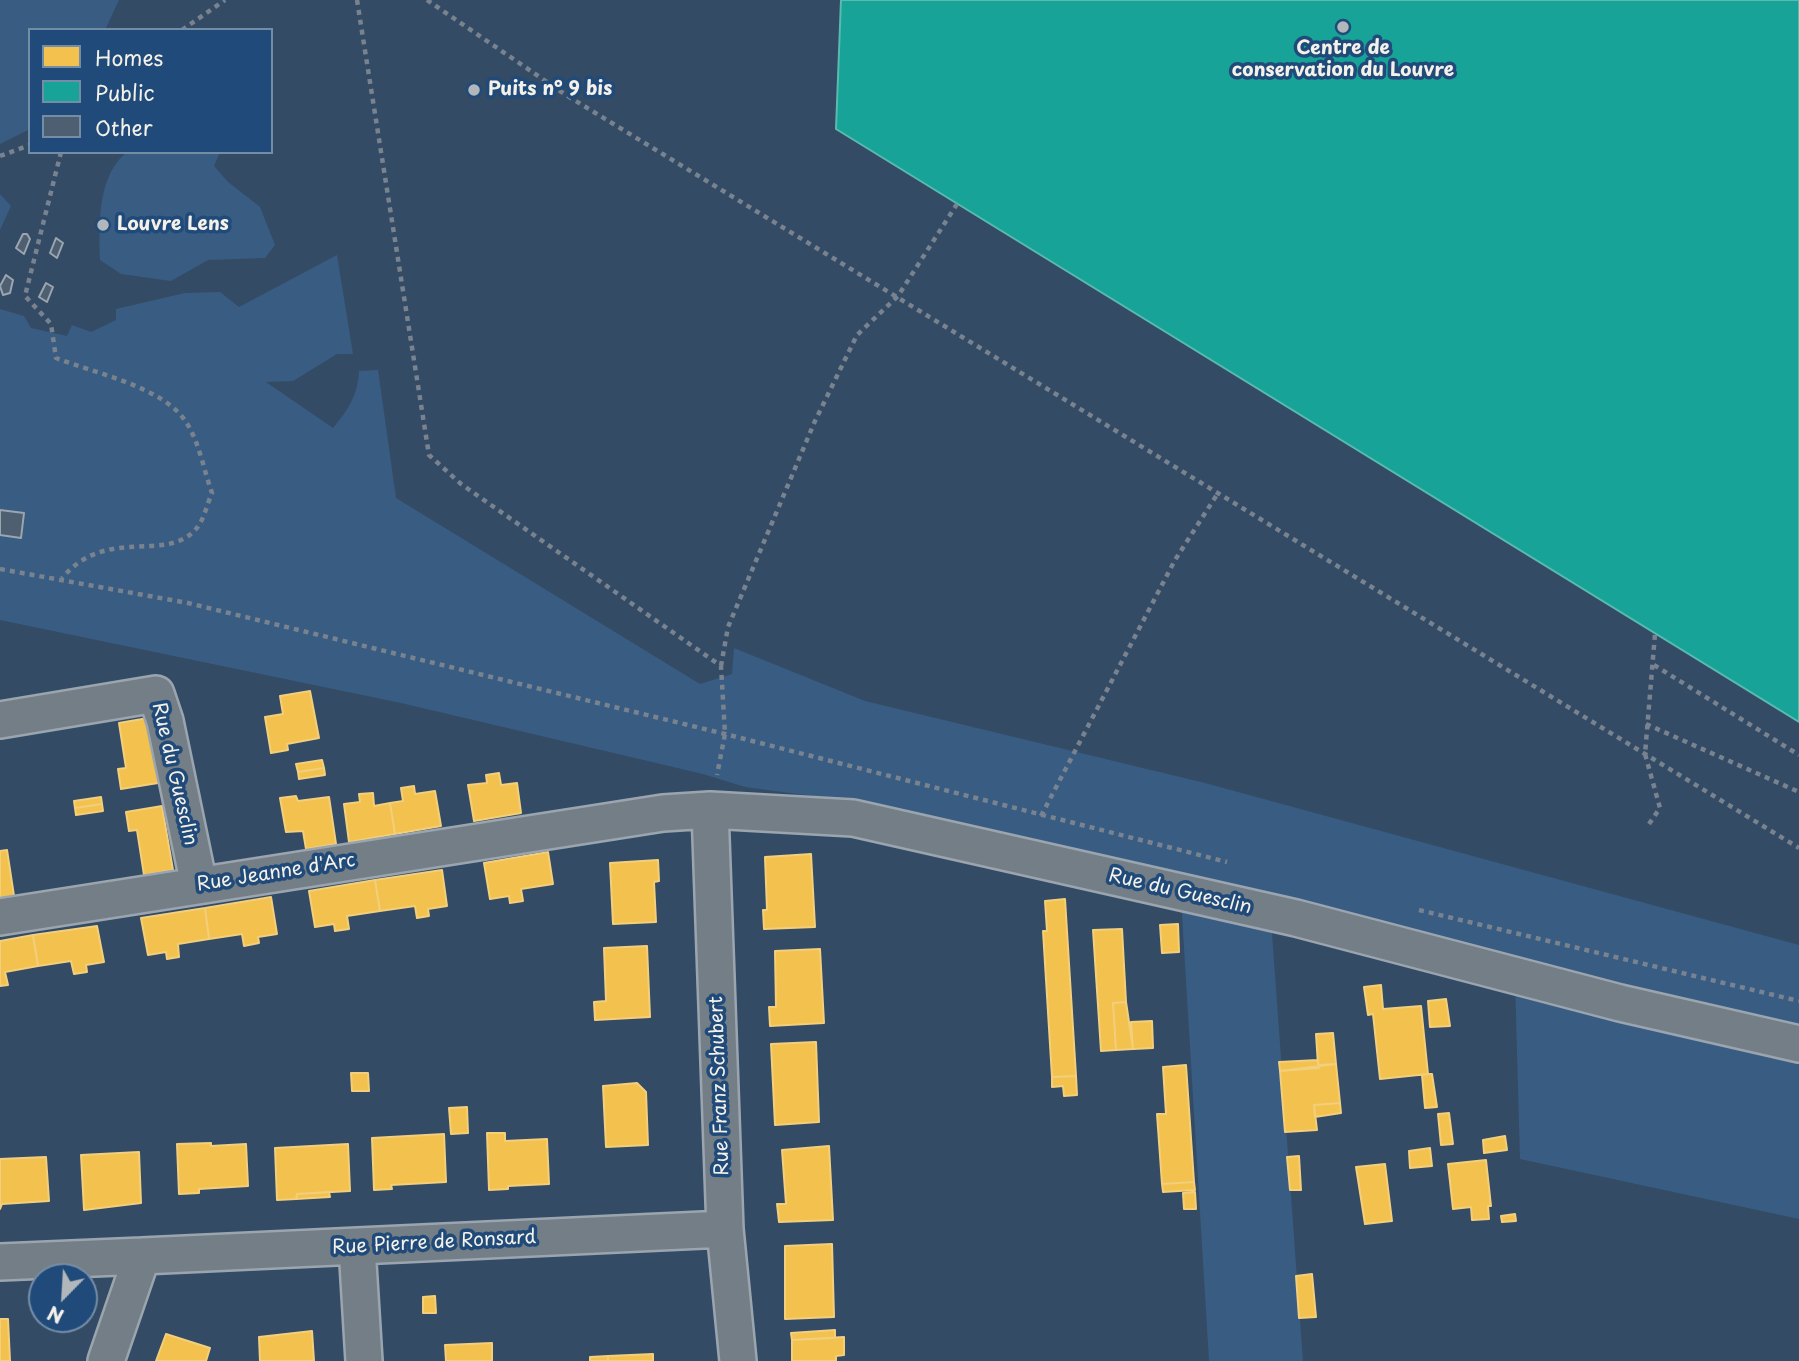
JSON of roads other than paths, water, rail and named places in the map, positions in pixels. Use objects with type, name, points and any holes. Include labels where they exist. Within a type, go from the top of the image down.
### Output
[{"type":"street","name":"Rue du Guesclin","points":[[0,720],[156,694],[165,721],[199,885]]},
{"type":"street","name":"Rue du Guesclin","points":[[552,830],[663,813],[710,810],[853,818],[1296,918],[1620,1003],[1799,1044]]},
{"type":"street","name":"Rue Franz Schubert","points":[[710,810],[725,1230],[738,1361]]},
{"type":"street","name":"Rue Jeanne d'Arc","points":[[0,918],[552,830]]},
{"type":"street","name":"Rue Pierre de Ronsard","points":[[0,1262],[725,1230]]},
{"type":"street","points":[[357,1247],[364,1361]]},
{"type":"street","points":[[106,1361],[142,1256]]},
{"type":"place","name":"Centre de conservation du Louvre","points":[[1343,27]]},
{"type":"place","name":"Puits n° 9 bis","points":[[474,90]]},
{"type":"place","name":"Louvre Lens","points":[[103,225]]}]
